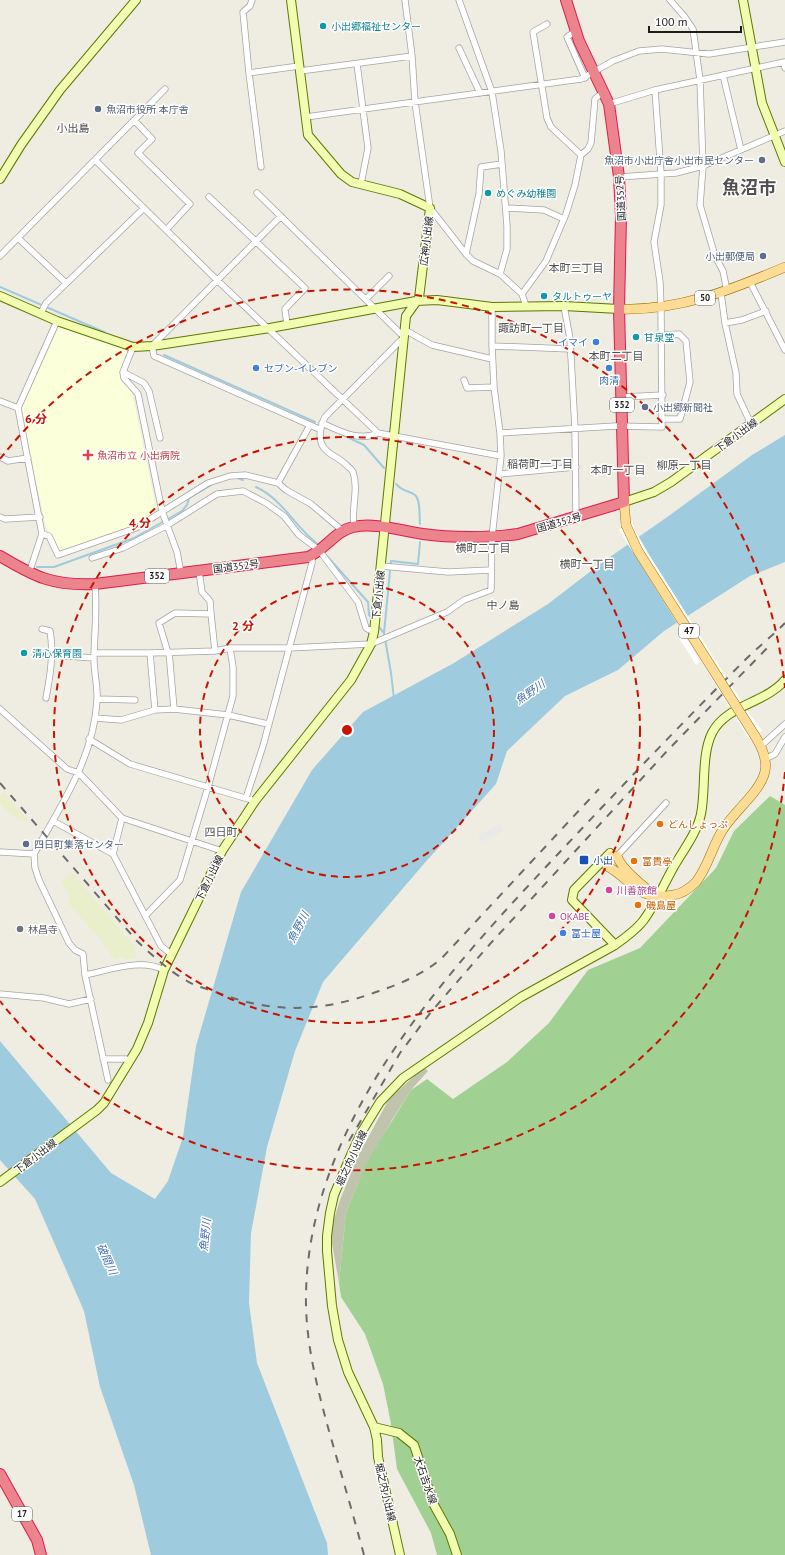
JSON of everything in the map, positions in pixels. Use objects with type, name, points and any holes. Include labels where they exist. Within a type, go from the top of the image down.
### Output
[{"type":"highway","name":"国道352号","points":[[0,556],[29,573],[49,582],[74,585],[95,584],[199,571],[316,553],[343,531],[354,527],[366,526],[425,534],[492,537],[518,534],[624,502],[619,309],[621,216],[619,177],[609,104],[604,91],[593,72],[576,31],[566,0]]},
{"type":"highway","name":"17","points":[[0,1474],[37,1540],[41,1555]]},
{"type":"main road","points":[[0,179],[60,90],[136,0]]},
{"type":"main road","name":"広神小出線","points":[[291,0],[308,135],[341,174],[352,182],[400,194],[430,208],[419,298],[406,316],[385,528]]},
{"type":"main road","points":[[743,0],[762,103],[785,162]]},
{"type":"main road","name":"50","points":[[619,309],[661,308],[702,299],[750,282],[785,267]]},
{"type":"main road","points":[[0,296],[57,321],[133,347],[152,346],[270,328],[416,301],[437,300],[492,307],[564,306],[619,309]]},
{"type":"main road","name":"下倉小出線","points":[[624,502],[654,492],[671,482],[785,399]]},
{"type":"main road","name":"47","points":[[617,856],[608,858],[606,862],[607,866],[614,868],[643,894],[667,896],[683,892],[699,877],[722,831],[764,776],[765,759],[761,746],[755,736],[638,551],[626,525],[624,502]]},
{"type":"main road","name":"下倉小出線","points":[[0,1182],[98,1110],[130,1061],[148,1023],[164,970],[171,954],[222,851],[255,801],[351,680],[371,644],[387,566],[385,528]]},
{"type":"main road","name":"堀之内小出線","points":[[400,1555],[378,1457],[378,1440],[374,1427],[348,1372],[338,1340],[332,1306],[327,1251],[328,1223],[334,1195],[361,1133],[380,1102],[390,1091],[424,1062],[521,997],[615,945],[627,937],[642,922],[689,841],[701,816],[707,748],[712,733],[718,724],[726,717],[773,691],[785,680]]},
{"type":"main road","points":[[615,945],[575,905],[572,900],[574,890],[608,853],[613,853],[617,856]]},
{"type":"main road","name":"大石吉水線","points":[[374,1427],[399,1433],[414,1445],[434,1505],[450,1534],[457,1555]]},
{"type":"street","points":[[252,0],[250,6],[243,12],[261,167]]},
{"type":"street","points":[[405,0],[412,56],[415,102],[430,208],[466,254],[473,261],[500,274],[522,294],[526,306]]},
{"type":"street","points":[[459,0],[492,92],[502,164],[506,208],[507,249],[500,274]]},
{"type":"street","points":[[670,0],[693,29],[700,80],[703,166],[700,206],[715,256],[723,271],[725,323],[736,373],[737,394],[751,424]]},
{"type":"street","points":[[547,24],[533,32],[540,85],[547,118],[551,126],[581,155]]},
{"type":"street","points":[[576,31],[567,37],[585,78]]},
{"type":"street","points":[[306,117],[585,78],[613,61],[639,51],[662,49],[697,54],[709,54],[785,42]]},
{"type":"street","points":[[459,48],[480,93]]},
{"type":"street","points":[[249,73],[357,64],[412,56]]},
{"type":"street","points":[[609,104],[655,90],[784,62],[785,68]]},
{"type":"street","points":[[357,64],[368,148],[361,184]]},
{"type":"street","points":[[723,75],[741,150]]},
{"type":"street","points":[[0,256],[165,89]]},
{"type":"street","points":[[500,433],[622,426],[662,427],[663,395],[660,282],[654,242],[661,205],[661,174],[655,90]]},
{"type":"street","points":[[522,294],[546,260],[564,219],[575,185],[581,155],[588,149],[591,143],[595,99],[604,91]]},
{"type":"street","points":[[134,120],[152,139],[138,153],[190,204],[166,230]]},
{"type":"street","points":[[619,177],[676,174],[703,166],[785,131]]},
{"type":"street","points":[[95,160],[217,280],[270,328],[378,433],[501,456]]},
{"type":"street","points":[[466,254],[479,194],[481,167],[502,164]]},
{"type":"street","points":[[257,192],[376,308],[404,333],[432,345],[492,359]]},
{"type":"street","points":[[209,197],[305,288],[285,309],[287,325]]},
{"type":"street","points":[[41,313],[46,303],[144,208]]},
{"type":"street","points":[[506,208],[544,210],[564,219]]},
{"type":"street","points":[[282,216],[256,240],[152,346],[154,356],[310,425],[321,426],[351,435],[373,436],[378,433]]},
{"type":"street","points":[[18,238],[66,283]]},
{"type":"street","points":[[366,298],[389,276]]},
{"type":"street","points":[[750,282],[785,350]]},
{"type":"street","points":[[564,306],[570,339],[575,429],[576,517]]},
{"type":"street","points":[[51,655],[94,656],[215,651],[230,648],[288,648],[371,644],[447,612],[464,600],[492,590],[492,537],[501,456],[492,359],[492,307]]},
{"type":"street","points":[[725,323],[742,320],[766,311]]},
{"type":"street","points":[[29,573],[42,534],[40,517],[18,408],[57,321]]},
{"type":"street","points":[[354,527],[353,507],[356,493],[352,470],[338,458],[326,451],[320,439],[321,426],[325,417],[404,333]]},
{"type":"street","points":[[662,335],[679,334],[686,341],[690,382],[680,419],[663,419]]},
{"type":"street","points":[[492,346],[570,350]]},
{"type":"street","points":[[133,347],[123,372],[124,378],[138,394],[162,511],[177,552],[181,573]]},
{"type":"street","points":[[123,372],[144,382],[149,391],[160,438]]},
{"type":"street","points":[[464,380],[467,388],[494,387]]},
{"type":"street","points":[[622,397],[663,395]]},
{"type":"street","points":[[0,401],[18,408]]},
{"type":"street","points":[[278,483],[310,425]]},
{"type":"street","points":[[0,457],[8,461],[28,458]]},
{"type":"street","points":[[499,474],[576,467]]},
{"type":"street","points":[[42,534],[49,536],[58,555],[136,528],[208,483],[230,476],[245,474],[278,483],[286,490],[311,504],[343,531]]},
{"type":"street","points":[[92,558],[123,548],[217,494],[243,491],[266,503],[284,516],[358,602],[366,628],[374,632]]},
{"type":"street","points":[[0,517],[5,520],[40,517]]},
{"type":"street","points":[[246,798],[316,553]]},
{"type":"street","points":[[387,566],[448,572],[491,570]]},
{"type":"street","points":[[199,571],[202,592],[210,601],[215,651]]},
{"type":"street","points":[[95,584],[97,606],[94,656],[97,699],[90,739],[79,774],[34,854],[35,868],[39,880],[69,943],[75,950],[83,954],[85,975],[108,1080]]},
{"type":"street","points":[[174,709],[168,652],[159,622],[175,613],[211,614]]},
{"type":"street","points":[[42,629],[50,631],[51,655],[46,698]]},
{"type":"street","points":[[146,914],[180,880],[233,696],[233,667],[230,648]]},
{"type":"street","points":[[150,653],[155,710]]},
{"type":"street","points":[[97,699],[135,700]]},
{"type":"street","points":[[0,709],[67,769],[79,774],[122,818],[222,851]]},
{"type":"street","points":[[94,718],[121,720],[155,710],[174,709],[228,715],[268,724]]},
{"type":"street","points":[[761,746],[785,724]]},
{"type":"street","points":[[765,759],[775,754],[785,737]]},
{"type":"street","points":[[90,739],[130,764],[255,801]]},
{"type":"street","points":[[617,856],[666,802]]},
{"type":"street","points":[[113,854],[122,818]]},
{"type":"street","points":[[53,821],[113,854],[146,914],[161,946],[171,954]]},
{"type":"street","points":[[0,852],[34,854]]},
{"type":"street","points":[[85,975],[138,964],[158,967],[164,970]]},
{"type":"street","points":[[0,994],[44,998],[68,1004],[91,999]]},
{"type":"street","points":[[103,1059],[126,1059],[130,1061]]},
{"type":"shaded area","name":"魚沼市立 小出病院","points":[[57,316],[128,349],[119,373],[121,381],[132,391],[157,512],[138,524],[57,552],[45,524],[19,398]]},
{"type":"shaded area","points":[[4,792],[28,821],[20,821],[8,812],[0,803],[0,796]]},
{"type":"shaded area","points":[[501,824],[504,831],[482,842],[478,835]]},
{"type":"shaded area","points":[[71,872],[135,947],[136,958],[124,960],[123,957],[115,960],[102,941],[70,905],[68,902],[71,898],[61,882]]},
{"type":"shaded area","points":[[424,1067],[428,1071],[411,1090],[392,1120],[358,1183],[346,1213],[339,1283],[330,1232],[340,1200],[358,1156],[389,1099]]},
{"type":"green space","points":[[770,796],[785,805],[785,1555],[437,1555],[431,1533],[397,1469],[391,1424],[383,1384],[365,1334],[341,1297],[339,1283],[346,1213],[358,1183],[370,1157],[411,1090],[427,1079],[453,1099],[507,1062],[549,1023],[588,970],[640,948],[716,868],[734,831]]},
{"type":"water","points":[[785,435],[785,562],[750,576],[664,631],[618,670],[565,696],[507,751],[496,784],[422,866],[323,982],[295,1051],[267,1147],[251,1233],[249,1303],[257,1363],[327,1543],[328,1555],[151,1555],[134,1485],[100,1387],[84,1311],[35,1199],[0,1160],[0,1041],[111,1173],[155,1199],[168,1181],[183,1137],[196,1046],[241,892],[312,770],[363,712],[454,663],[548,604],[600,564],[752,455]]},
{"type":"pier","points":[[632,520],[635,530],[648,553],[747,710],[762,731],[749,739],[688,640],[700,662],[696,665],[679,638],[684,634],[619,530]]},
{"type":"waterway","points":[[0,287],[104,332]]},
{"type":"waterway","points":[[164,355],[315,422]]},
{"type":"waterway","points":[[343,435],[364,445],[384,468]]},
{"type":"waterway","points":[[237,478],[243,480]]},
{"type":"waterway","points":[[37,567],[54,567],[134,538],[182,511],[187,505],[189,498],[213,484]]},
{"type":"waterway","points":[[396,484],[417,497],[420,524]]},
{"type":"waterway","points":[[256,487],[274,499],[303,531],[319,545]]},
{"type":"waterway","points":[[394,699],[384,633],[391,561],[418,564],[420,542]]},
{"type":"waterway","points":[[326,555],[368,602],[369,615],[372,619]]},
{"type":"waterway","points":[[377,625],[384,633]]},
{"type":"railway","points":[[364,1555],[320,1398],[307,1329],[306,1294],[313,1230],[331,1169],[358,1110],[391,1054],[430,1000],[472,949],[515,900],[650,757],[744,661],[785,623]]},
{"type":"railway","points":[[349,1141],[400,1053],[431,1012],[490,944],[668,750],[772,643]]},
{"type":"railway","points":[[0,783],[137,941],[167,968],[193,984],[235,999],[276,1007],[296,1008],[336,1004],[387,988],[419,974],[441,959],[599,789]]},
{"type":"place","name":"小出郷福祉センター","points":[[323,26]]},
{"type":"place","name":"魚沼市役所 本庁舎","points":[[98,109]]},
{"type":"place","name":"魚沼市小出庁舎小出市民センター","points":[[762,160]]},
{"type":"place","name":"めぐみ幼稚園","points":[[488,193]]},
{"type":"place","name":"小出郵便局","points":[[763,256]]},
{"type":"place","name":"タルトゥーヤ","points":[[544,296]]},
{"type":"place","name":"甘泉堂","points":[[636,337]]},
{"type":"place","name":"イマイ","points":[[596,342]]},
{"type":"place","name":"セブン-イレブン","points":[[256,368]]},
{"type":"place","name":"肉清","points":[[609,368]]},
{"type":"place","name":"小出郷新聞社","points":[[645,407]]},
{"type":"place","name":"魚沼市立 小出病院","points":[[88,455]]},
{"type":"place","name":"清心保育園","points":[[24,653]]},
{"type":"place","name":"どんしょっぷ","points":[[660,824]]},
{"type":"place","name":"四日町集落センター","points":[[26,844]]},
{"type":"place","name":"小出","points":[[584,860]]},
{"type":"place","name":"富貴亭","points":[[634,861]]},
{"type":"place","name":"川善旅館","points":[[609,890]]},
{"type":"place","name":"磯島屋","points":[[638,905]]},
{"type":"place","name":"OKABE","points":[[552,916]]},
{"type":"place","name":"林昌寺","points":[[20,929]]},
{"type":"place","name":"富士屋","points":[[563,933]]},
{"type":"district","name":"小出島","points":[[73,128]]},
{"type":"district","name":"魚沼市","points":[[749,188]]},
{"type":"district","name":"本町三丁目","points":[[576,268]]},
{"type":"district","name":"諏訪町一丁目","points":[[531,328]]},
{"type":"district","name":"本町二丁目","points":[[616,356]]},
{"type":"district","name":"稲荷町一丁目","points":[[540,464]]},
{"type":"district","name":"柳原一丁目","points":[[684,465]]},
{"type":"district","name":"本町一丁目","points":[[618,470]]},
{"type":"district","name":"横町二丁目","points":[[483,548]]},
{"type":"district","name":"横町一丁目","points":[[587,564]]},
{"type":"district","name":"中ノ島","points":[[503,605]]},
{"type":"district","name":"四日町","points":[[221,832]]},
{"type":"water label","name":"魚野川","points":[[530,692]]},
{"type":"water label","name":"魚野川","points":[[298,927]]},
{"type":"water label","name":"魚野川","points":[[205,1235]]},
{"type":"water label","name":"破間川","points":[[107,1259]]}]
